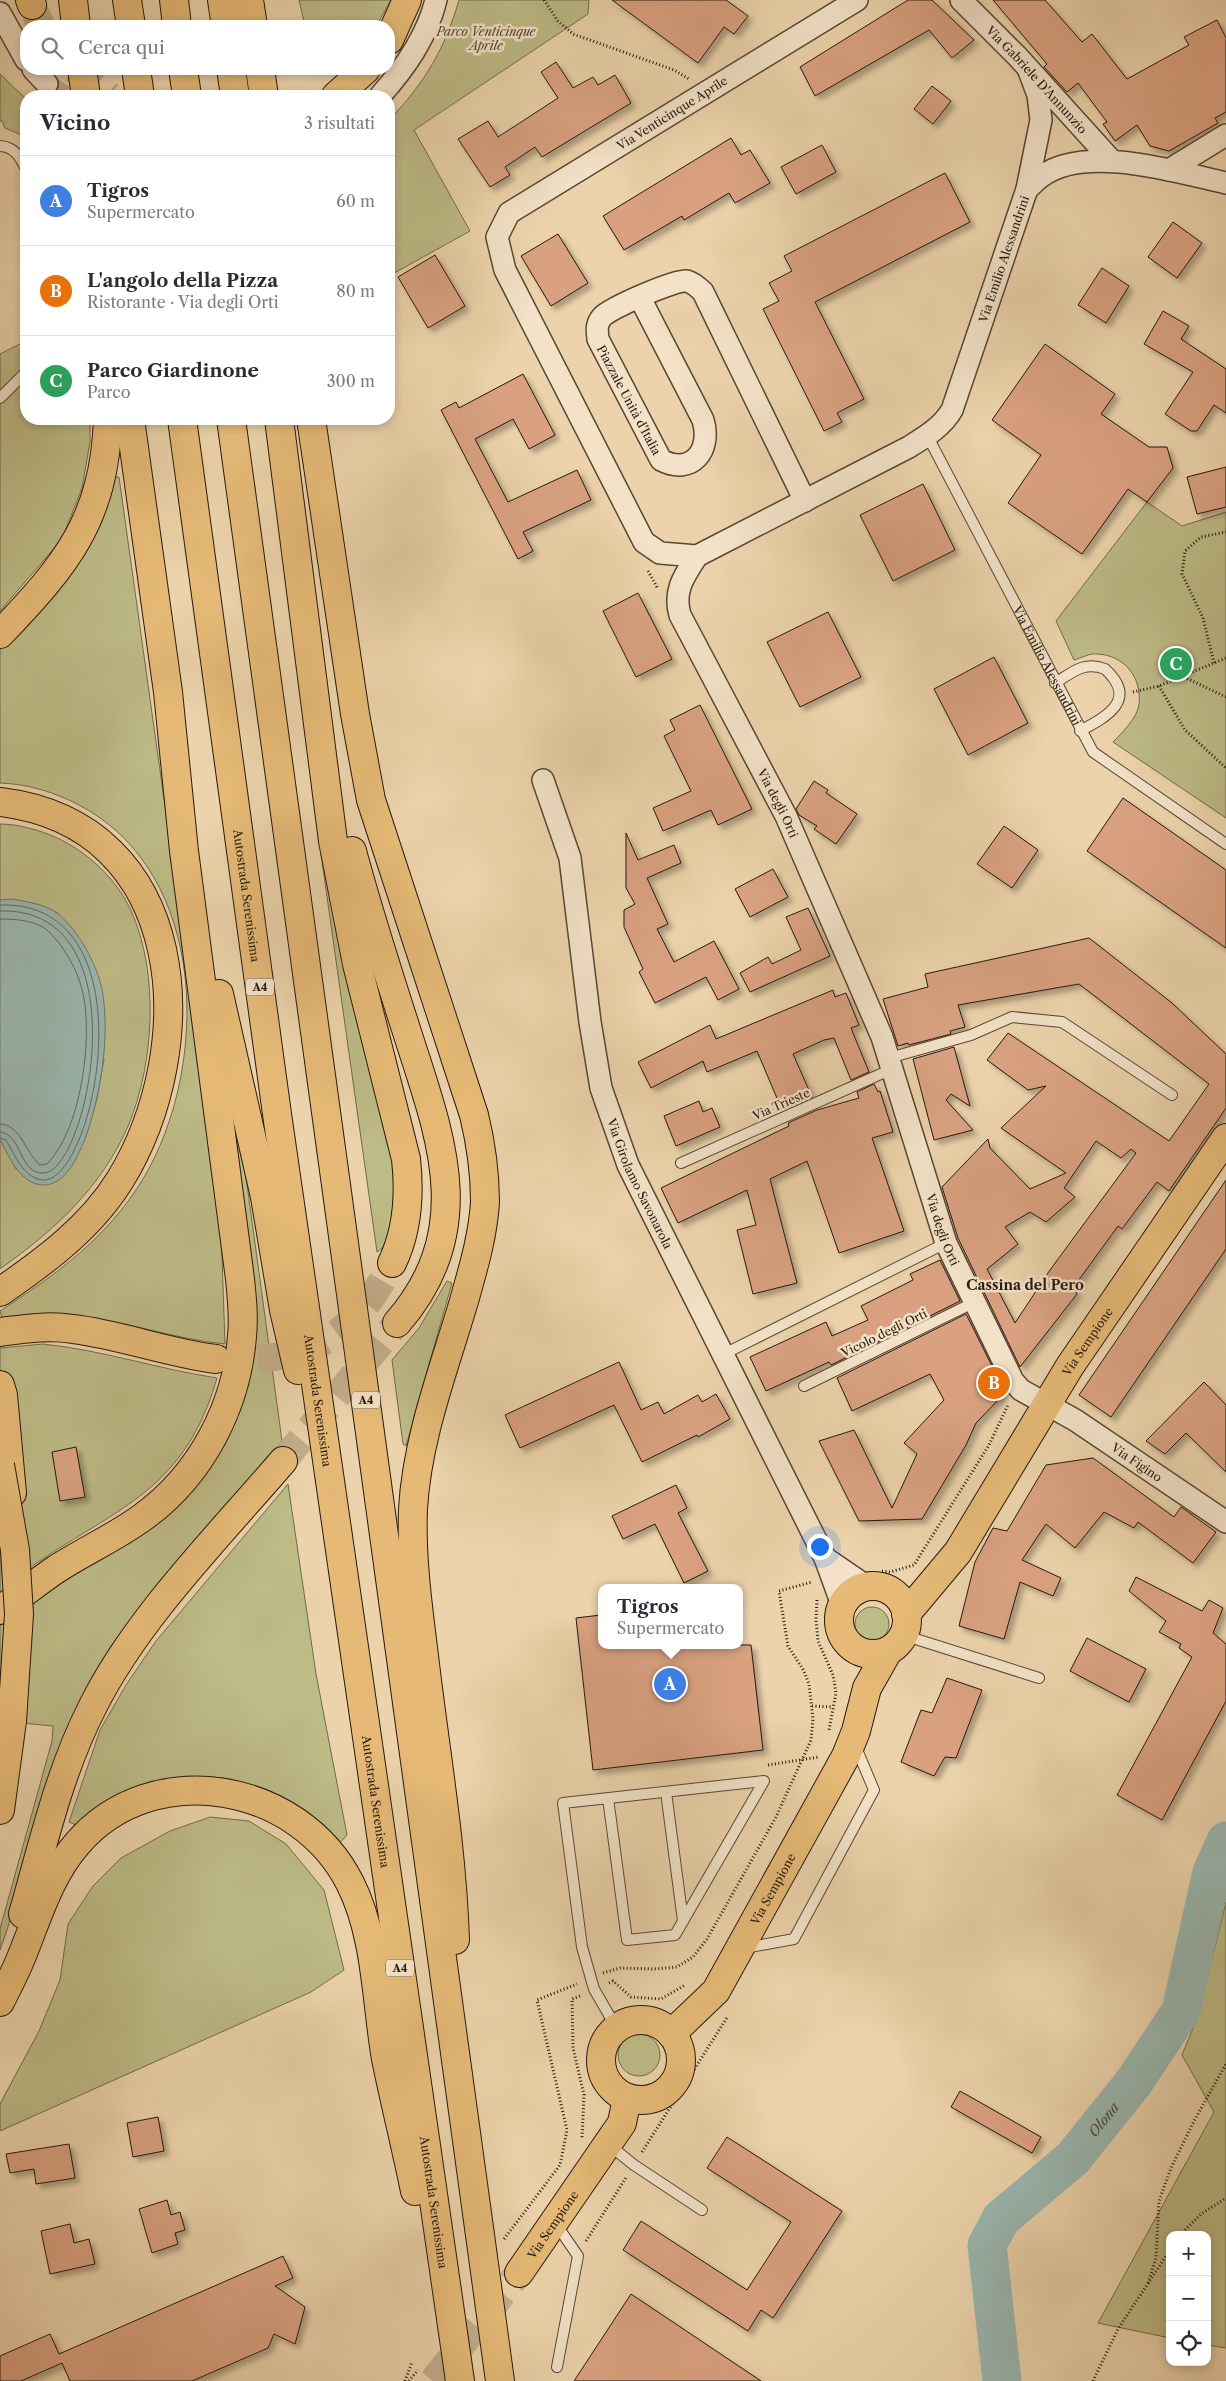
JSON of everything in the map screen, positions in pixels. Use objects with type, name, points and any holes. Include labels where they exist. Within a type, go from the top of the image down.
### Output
[{"type":"main road","points":[[127,0],[130,20]]},
{"type":"main road","points":[[174,0],[176,20]]},
{"type":"main road","points":[[222,0],[225,20]]},
{"type":"main road","points":[[249,0],[252,20]]},
{"type":"main road","points":[[395,27],[407,0]]},
{"type":"main road","points":[[78,75],[80,90]]},
{"type":"main road","points":[[83,75],[85,90]]},
{"type":"main road","points":[[137,75],[139,90]]},
{"type":"main road","points":[[184,75],[186,90]]},
{"type":"main road","points":[[232,75],[234,90]]},
{"type":"main road","points":[[261,75],[263,90]]},
{"type":"main road","points":[[343,90],[359,75]]},
{"type":"main road","points":[[0,634],[56,573],[86,526],[96,500],[102,471],[107,425]]},
{"type":"main road","points":[[0,1610],[56,1569],[144,1517],[180,1483],[196,1464],[224,1414],[233,1389],[242,1336],[240,1279],[184,851],[168,692],[131,425]]},
{"type":"main road","name":"Autostrada Serenissima","points":[[183,425],[277,1114],[458,2381]]},
{"type":"main road","name":"A4","points":[[232,425],[500,2381]]},
{"type":"main road","points":[[280,425],[333,841],[357,964],[406,1159],[408,1178],[407,1214],[398,1251],[392,1263]]},
{"type":"main road","name":"A4","points":[[312,425],[359,741],[371,800],[474,1115],[481,1147],[484,1175],[481,1235],[472,1273],[424,1434],[418,1467],[413,1516],[415,1581],[453,1883],[459,2084]]},
{"type":"main road","points":[[292,512],[334,764],[350,841],[370,917],[439,1133],[446,1174],[444,1222],[434,1264],[413,1305],[397,1323]]},
{"type":"main road","points":[[168,692],[196,849],[217,987],[265,1197],[284,1310],[341,1555]]},
{"type":"main road","points":[[0,1292],[62,1247],[104,1202],[120,1180],[146,1130],[155,1103],[161,1080],[168,1034],[168,1000],[160,938],[151,910],[138,885],[111,852],[77,826],[56,816],[5,804]]},
{"type":"main road","name":"Via Sempione","points":[[671,2034],[716,1991],[854,1736],[867,1688],[899,1633],[958,1552],[1070,1366],[1226,1138]]},
{"type":"main road","points":[[0,1332],[36,1328],[72,1328],[185,1354],[216,1358]]},
{"type":"main road","points":[[0,1385],[3,1395],[11,1466],[14,1550],[19,1614],[12,1722],[0,1810]]},
{"type":"main road","points":[[0,1982],[17,1934],[59,1790],[81,1731],[109,1676],[147,1621],[283,1461]]},
{"type":"main road","points":[[0,1465],[14,1550]]},
{"type":"main road","name":"Via Sempione","points":[[876,1582],[916,1578],[958,1552]]},
{"type":"main road","points":[[848,1644],[866,1654],[899,1633],[902,1603],[876,1582],[856,1590],[842,1605],[839,1625],[848,1644],[854,1682],[854,1736]]},
{"type":"main road","points":[[0,2002],[20,1961],[52,1883],[66,1857],[89,1832],[121,1810],[170,1792],[220,1791],[254,1799],[268,1805],[313,1835],[326,1849],[350,1883],[360,1907],[369,1942],[386,2059],[458,2381]]},
{"type":"main road","points":[[645,2021],[662,2026],[671,2034],[681,2055],[677,2078],[670,2088],[650,2100],[627,2098],[616,2092],[608,2083],[602,2066],[604,2048],[609,2037],[617,2029],[628,2023],[645,2021]]},
{"type":"main road","name":"Via Sempione","points":[[519,2273],[622,2123],[627,2098]]},
{"type":"street","points":[[385,90],[401,72],[415,51],[432,16],[436,0]]},
{"type":"street","name":"Via Venticinque Aprile","points":[[644,542],[505,270],[497,237],[508,213],[857,0]]},
{"type":"street","name":"Via Gabriele D'Annunzio","points":[[962,0],[1112,161]]},
{"type":"street","points":[[0,14],[20,49]]},
{"type":"street","name":"Via Emilio Alessandrini","points":[[697,556],[927,435],[942,424],[952,410],[1027,190],[1040,120],[1038,95],[1029,71]]},
{"type":"street","points":[[1169,170],[1226,134]]},
{"type":"street","points":[[1027,190],[1043,175],[1062,167],[1084,162],[1112,161],[1169,170],[1226,183]]},
{"type":"street","name":"Piazzale Unità d'Italia","points":[[640,298],[703,420],[706,430],[706,443],[702,453],[691,462],[679,465],[668,464],[661,460],[598,339],[597,327],[600,319],[608,312],[640,298],[676,283],[687,281],[697,286],[703,292],[805,500]]},
{"type":"street","points":[[644,542],[660,553],[697,556]]},
{"type":"street","name":"Via degli Orti","points":[[697,556],[679,586],[677,605],[680,615],[786,816],[882,1037],[946,1243],[1013,1381],[1021,1390],[1047,1405]]},
{"type":"street","name":"Via Girolamo Savonarola","points":[[543,780],[570,858],[590,1022],[601,1088],[628,1165],[825,1558],[842,1605]]},
{"type":"street","name":"Via Figino","points":[[1047,1405],[1075,1420],[1226,1522]]},
{"type":"street","name":"Via Girolamo Savonarola","points":[[825,1558],[876,1582]]},
{"type":"lane","points":[[0,146],[9,147],[16,152],[20,159]]},
{"type":"lane","points":[[0,398],[20,378]]},
{"type":"lane","name":"Via Emilio Alessandrini","points":[[927,435],[1092,752],[1226,844]]},
{"type":"lane","points":[[1055,683],[1077,668],[1096,666],[1105,669],[1112,675],[1119,694],[1112,712],[1105,718],[1080,731]]},
{"type":"lane","points":[[890,1063],[971,1035],[1012,1017],[1062,1022],[1172,1095]]},
{"type":"lane","name":"Via Trieste","points":[[681,1163],[890,1063]]},
{"type":"lane","points":[[722,1355],[946,1243]]},
{"type":"lane","name":"Vicolo degli Orti","points":[[804,1386],[975,1302]]},
{"type":"lane","points":[[899,1633],[1039,1678]]},
{"type":"lane","points":[[739,1949],[794,1939],[804,1921],[874,1790],[854,1736]]},
{"type":"lane","points":[[617,2029],[594,1989],[582,1947],[563,1803],[764,1781]]},
{"type":"lane","points":[[608,1798],[627,1940],[675,1935],[764,1781]]},
{"type":"lane","points":[[666,1792],[683,1920]]},
{"type":"lane","points":[[607,2144],[634,2165],[702,2210]]},
{"type":"lane","points":[[554,2221],[577,2255],[557,2367]]},
{"type":"path","points":[[544,0],[558,21],[573,34],[674,70],[689,78],[704,93]]},
{"type":"path","points":[[1214,663],[1203,618],[1182,574],[1185,551],[1201,538],[1226,532]]},
{"type":"path","points":[[644,542],[640,556],[670,611],[680,615]]},
{"type":"path","points":[[1119,694],[1138,692],[1159,686],[1226,658]]},
{"type":"path","points":[[1183,677],[1226,697]]},
{"type":"path","points":[[1159,686],[1185,730],[1226,768]]},
{"type":"path","points":[[876,1582],[890,1572],[914,1565],[989,1445],[1009,1404],[1021,1390]]},
{"type":"path","points":[[812,1706],[833,1708]]},
{"type":"path","points":[[764,1781],[763,1766],[824,1756]]},
{"type":"path","points":[[577,2255],[729,2014]]},
{"type":"path","points":[[1148,2283],[1156,2258],[1159,2201],[1178,2153],[1226,2064]]},
{"type":"path","points":[[1184,2231],[1201,2214],[1226,2198]]},
{"type":"path","points":[[1093,2381],[1118,2329],[1166,2256]]},
{"type":"path","points":[[405,2381],[412,2362]]},
{"type":"path","points":[[409,2381],[418,2370]]},
{"type":"green space","points":[[299,0],[391,0],[379,20],[304,20]]},
{"type":"green space","name":"Parco Venticinque Aprile","points":[[459,0],[589,0],[588,14],[414,130],[470,231],[395,273],[395,114],[413,93],[432,65]]},
{"type":"green space","points":[[0,74],[20,93],[20,134],[5,128],[2,121],[0,121]]},
{"type":"green space","points":[[20,344],[20,425],[90,425],[90,442],[82,488],[62,539],[0,611],[0,354]]},
{"type":"green space","points":[[112,477],[119,477],[190,985],[217,1196],[222,1256],[225,1344],[186,1338],[90,1317],[62,1314],[3,1321],[0,1311],[61,1269],[97,1237],[129,1200],[143,1179],[165,1134],[180,1083],[186,1029],[185,976],[174,924],[153,876],[122,836],[79,805],[41,790],[21,785],[0,783],[0,648],[51,594]]},
{"type":"green space","points":[[1147,502],[1182,526],[1226,512],[1226,818],[1113,742],[1136,714],[1139,704],[1138,685],[1129,669],[1115,658],[1107,655],[1091,654],[1074,660],[1056,621]]},
{"type":"green space","points":[[0,824],[35,830],[67,843],[90,858],[119,889],[132,913],[141,937],[150,990],[150,1019],[144,1074],[129,1124],[118,1147],[105,1168],[75,1206],[40,1239],[0,1269],[0,1139],[16,1169],[72,1165],[86,1136],[97,1099],[104,1059],[58,913],[23,901],[0,900]]},
{"type":"green space","points":[[324,853],[393,1158],[395,1194],[393,1223],[384,1245],[377,1252],[321,854]]},
{"type":"green space","points":[[231,1121],[242,1148],[282,1441],[140,1608],[104,1656],[94,1673],[71,1722],[59,1754],[0,1950],[0,1929],[52,1741],[53,1726],[0,1721],[0,1626],[56,1581],[235,1416]]},
{"type":"green space","points":[[447,1281],[452,1283],[406,1446],[403,1444],[392,1360],[419,1328]]},
{"type":"green space","points":[[43,1344],[87,1351],[217,1378],[204,1415],[187,1446],[168,1470],[146,1491],[122,1509],[35,1564],[0,1593],[0,1348]]},
{"type":"green space","points":[[288,1484],[316,1674],[347,1835],[337,1846],[304,1817],[270,1794],[251,1785],[210,1777],[176,1780],[108,1806],[76,1825],[69,1822],[100,1730],[126,1685],[156,1641]]},
{"type":"green space","points":[[872,1607],[884,1612],[889,1624],[884,1636],[872,1641],[860,1636],[855,1624],[860,1612]]},
{"type":"green space","points":[[210,1817],[249,1821],[286,1844],[324,1890],[344,1970],[311,1992],[0,2131],[0,2104],[39,2031],[60,1980],[68,1924],[93,1886],[121,1858],[170,1831]]},
{"type":"green space","points":[[1226,1902],[1226,2348],[1211,2346],[1211,2231],[1166,2231],[1166,2337],[1098,2323],[1214,2112],[1182,2055],[1198,2016]]},
{"type":"green space","points":[[643,2034],[651,2037],[657,2043],[660,2055],[657,2067],[651,2073],[635,2076],[627,2073],[621,2067],[618,2051],[621,2043],[627,2037]]},
{"type":"water","points":[[12,899],[48,908],[66,921],[86,948],[96,969],[102,989],[105,1044],[98,1092],[87,1133],[70,1169],[58,1180],[45,1185],[29,1181],[23,1176],[12,1162],[0,1139],[0,900]]},
{"type":"building","points":[[612,0],[726,0],[748,16],[734,34],[724,27],[698,63]]},
{"type":"building","points":[[908,0],[932,0],[974,40],[952,58],[929,30],[815,96],[800,67]]},
{"type":"building","points":[[993,0],[1045,0],[1082,42],[1092,34],[1127,79],[1189,45],[1184,37],[1217,20],[1226,38],[1226,112],[1215,118],[1218,123],[1169,151],[1150,146],[1137,125],[1115,141],[1103,124],[1107,122],[1078,83],[1067,92],[1044,67],[1047,64]]},
{"type":"building","points":[[556,62],[573,88],[593,77],[598,85],[615,75],[631,103],[542,157],[535,147],[505,167],[510,175],[490,187],[458,139],[488,121],[498,137],[558,98],[541,72]]},
{"type":"building","points":[[932,86],[951,101],[933,124],[914,109]]},
{"type":"building","points":[[731,138],[741,155],[750,150],[770,183],[735,203],[729,193],[684,220],[682,216],[624,250],[603,216]]},
{"type":"building","points":[[822,145],[836,172],[796,194],[781,167]]},
{"type":"building","points":[[945,173],[970,222],[815,302],[864,399],[837,413],[842,422],[824,431],[763,309],[779,301],[769,283],[792,271],[784,256]]},
{"type":"building","points":[[1173,222],[1202,243],[1177,278],[1148,257]]},
{"type":"building","points":[[558,234],[588,283],[551,306],[521,256]]},
{"type":"building","points":[[435,255],[465,306],[428,328],[398,277]]},
{"type":"building","points":[[1102,268],[1129,286],[1106,323],[1078,305]]},
{"type":"building","points":[[1163,311],[1189,326],[1181,339],[1226,369],[1226,413],[1214,405],[1197,431],[1191,431],[1165,414],[1193,372],[1144,344]]},
{"type":"building","points":[[1045,344],[1115,394],[1101,414],[1149,447],[1167,447],[1173,468],[1147,502],[1128,489],[1082,554],[1008,503],[1041,455],[992,420]]},
{"type":"building","points":[[523,374],[555,435],[529,449],[513,419],[475,439],[508,502],[577,470],[591,500],[523,532],[533,551],[518,559],[441,410],[456,402],[459,408]]},
{"type":"building","points":[[1226,467],[1226,507],[1197,514],[1187,477]]},
{"type":"building","points":[[923,484],[955,550],[893,581],[860,515]]},
{"type":"building","points":[[638,593],[672,659],[636,677],[603,611]]},
{"type":"building","points":[[828,612],[861,677],[800,707],[767,642]]},
{"type":"building","points":[[994,657],[1028,723],[968,755],[934,689]]},
{"type":"building","points":[[700,705],[752,809],[718,825],[711,810],[663,831],[653,808],[691,791],[664,736],[675,730],[670,720]]},
{"type":"building","points":[[814,781],[828,790],[826,793],[857,814],[836,844],[814,829],[817,826],[799,815],[796,809]]},
{"type":"building","points":[[1123,798],[1226,870],[1226,948],[1087,851]]},
{"type":"building","points":[[1004,826],[1038,850],[1012,888],[977,864]]},
{"type":"building","points":[[626,833],[638,860],[674,845],[681,863],[647,878],[668,924],[657,929],[674,962],[714,941],[739,989],[718,1000],[706,977],[655,1003],[639,972],[643,969],[624,927],[624,910],[635,904],[626,888]]},
{"type":"building","points":[[773,869],[788,897],[750,917],[735,889]]},
{"type":"building","points":[[808,908],[830,956],[750,992],[740,973],[768,957],[772,964],[801,950],[786,917]]},
{"type":"building","points":[[1089,938],[1172,1003],[1226,1054],[1226,1108],[1169,1191],[1157,1182],[1122,1229],[1118,1226],[1073,1288],[1077,1294],[1020,1367],[958,1238],[942,1187],[988,1139],[990,1148],[1030,1189],[1066,1173],[1001,1128],[1046,1086],[1028,1090],[987,1060],[1008,1033],[1169,1141],[1209,1084],[1079,984],[958,1005],[965,1027],[950,1031],[951,1034],[898,1046],[883,999],[928,987],[925,974]],"holes":[[[1096,1141],[1121,1158],[1131,1149],[1136,1153],[1050,1270],[1015,1323],[987,1269],[1018,1244],[1005,1227],[1030,1212],[1046,1222],[1075,1197],[1064,1188]]]},
{"type":"building","points":[[833,990],[835,997],[846,993],[859,1025],[851,1028],[869,1072],[851,1080],[834,1038],[824,1040],[793,1054],[812,1097],[782,1110],[757,1051],[707,1072],[703,1061],[651,1088],[638,1062],[710,1025],[716,1039]]},
{"type":"building","points":[[954,1047],[970,1106],[951,1094],[946,1100],[973,1130],[934,1140],[913,1059]]},
{"type":"building","points":[[874,1084],[878,1092],[880,1091],[893,1132],[872,1138],[904,1231],[839,1253],[807,1161],[770,1179],[797,1283],[753,1294],[737,1230],[756,1225],[747,1190],[678,1223],[661,1188],[789,1126],[788,1123],[817,1110],[859,1098],[857,1092]]},
{"type":"building","points":[[699,1101],[703,1112],[712,1108],[720,1127],[676,1146],[664,1116]]},
{"type":"building","points":[[1226,1180],[1226,1249],[1111,1417],[1079,1395]]},
{"type":"building","points":[[940,1260],[960,1301],[831,1365],[829,1362],[766,1391],[750,1357],[826,1322],[832,1336],[868,1320],[861,1306],[913,1280],[910,1274]]},
{"type":"building","points":[[966,1314],[1003,1388],[1001,1391],[1003,1395],[976,1423],[966,1445],[922,1519],[859,1521],[819,1441],[854,1430],[892,1508],[917,1454],[904,1443],[944,1400],[930,1374],[852,1411],[837,1378]]},
{"type":"building","points":[[619,1362],[641,1410],[658,1402],[664,1414],[698,1395],[702,1402],[716,1394],[730,1419],[698,1437],[697,1435],[642,1462],[614,1405],[520,1448],[505,1415]]},
{"type":"building","points":[[1204,1382],[1226,1405],[1226,1472],[1186,1433],[1165,1454],[1146,1441]]},
{"type":"building","points":[[76,1447],[85,1497],[60,1501],[52,1452]]},
{"type":"building","points":[[1093,1458],[1174,1517],[1181,1507],[1216,1532],[1193,1563],[1138,1522],[1134,1528],[1104,1512],[1075,1548],[1046,1524],[1022,1560],[1061,1578],[1053,1596],[1020,1582],[1004,1639],[959,1626],[975,1562],[993,1528],[1007,1531],[1046,1465]]},
{"type":"building","points":[[676,1485],[687,1508],[678,1513],[708,1571],[684,1583],[655,1524],[623,1539],[612,1516]]},
{"type":"building","points":[[1136,1577],[1202,1611],[1209,1600],[1223,1608],[1213,1633],[1226,1644],[1226,1701],[1162,1820],[1117,1795],[1192,1657],[1179,1648],[1181,1644],[1159,1632],[1166,1621],[1129,1591]]},
{"type":"building","points":[[598,1615],[598,1649],[743,1649],[743,1645],[751,1645],[763,1750],[593,1770],[576,1618]]},
{"type":"building","points":[[1087,1638],[1146,1669],[1129,1702],[1070,1671]]},
{"type":"building","points":[[947,1678],[982,1690],[956,1758],[945,1757],[934,1776],[901,1762],[921,1710],[932,1713]]},
{"type":"building","points":[[960,2091],[1041,2137],[1032,2153],[951,2107]]},
{"type":"building","points":[[158,2117],[164,2151],[133,2157],[127,2123]]},
{"type":"building","points":[[727,2137],[842,2211],[773,2318],[761,2310],[748,2331],[623,2250],[641,2221],[747,2290],[791,2222],[707,2168]]},
{"type":"building","points":[[69,2144],[75,2178],[36,2184],[34,2169],[10,2173],[6,2154]]},
{"type":"building","points":[[167,2200],[171,2215],[180,2212],[185,2230],[175,2233],[178,2244],[152,2253],[139,2209]]},
{"type":"building","points":[[70,2224],[74,2243],[89,2239],[95,2264],[50,2274],[41,2231]]},
{"type":"building","points":[[283,2256],[293,2278],[275,2286],[305,2307],[295,2344],[274,2334],[268,2348],[192,2381],[70,2381],[62,2363],[21,2381],[0,2381],[0,2356],[50,2334],[59,2354]]},
{"type":"building","points":[[631,2294],[761,2381],[574,2381]]},
{"type":"waterway","name":"Olona","points":[[1002,2381],[987,2245],[1001,2219],[1073,2158],[1134,2082],[1181,2011],[1212,1872],[1226,1841]]},
{"type":"tunnel","points":[[32,5],[38,20]]},
{"type":"tunnel","points":[[82,75],[102,90]]},
{"type":"tunnel","points":[[47,84],[56,90]]},
{"type":"tunnel","points":[[216,1359],[275,1357],[300,1351],[322,1342],[341,1330],[360,1312],[392,1263]]},
{"type":"tunnel","points":[[283,1461],[397,1323]]},
{"type":"tunnel","points":[[433,2381],[519,2273]]},
{"type":"place","name":"Parco Giardinone","points":[[1176,664]]},
{"type":"place","name":"L'angolo della Pizza","points":[[994,1383]]},
{"type":"place","name":"Tigros","points":[[670,1684]]},
{"type":"district","name":"Cassina del Pero","points":[[1025,1285]]}]
